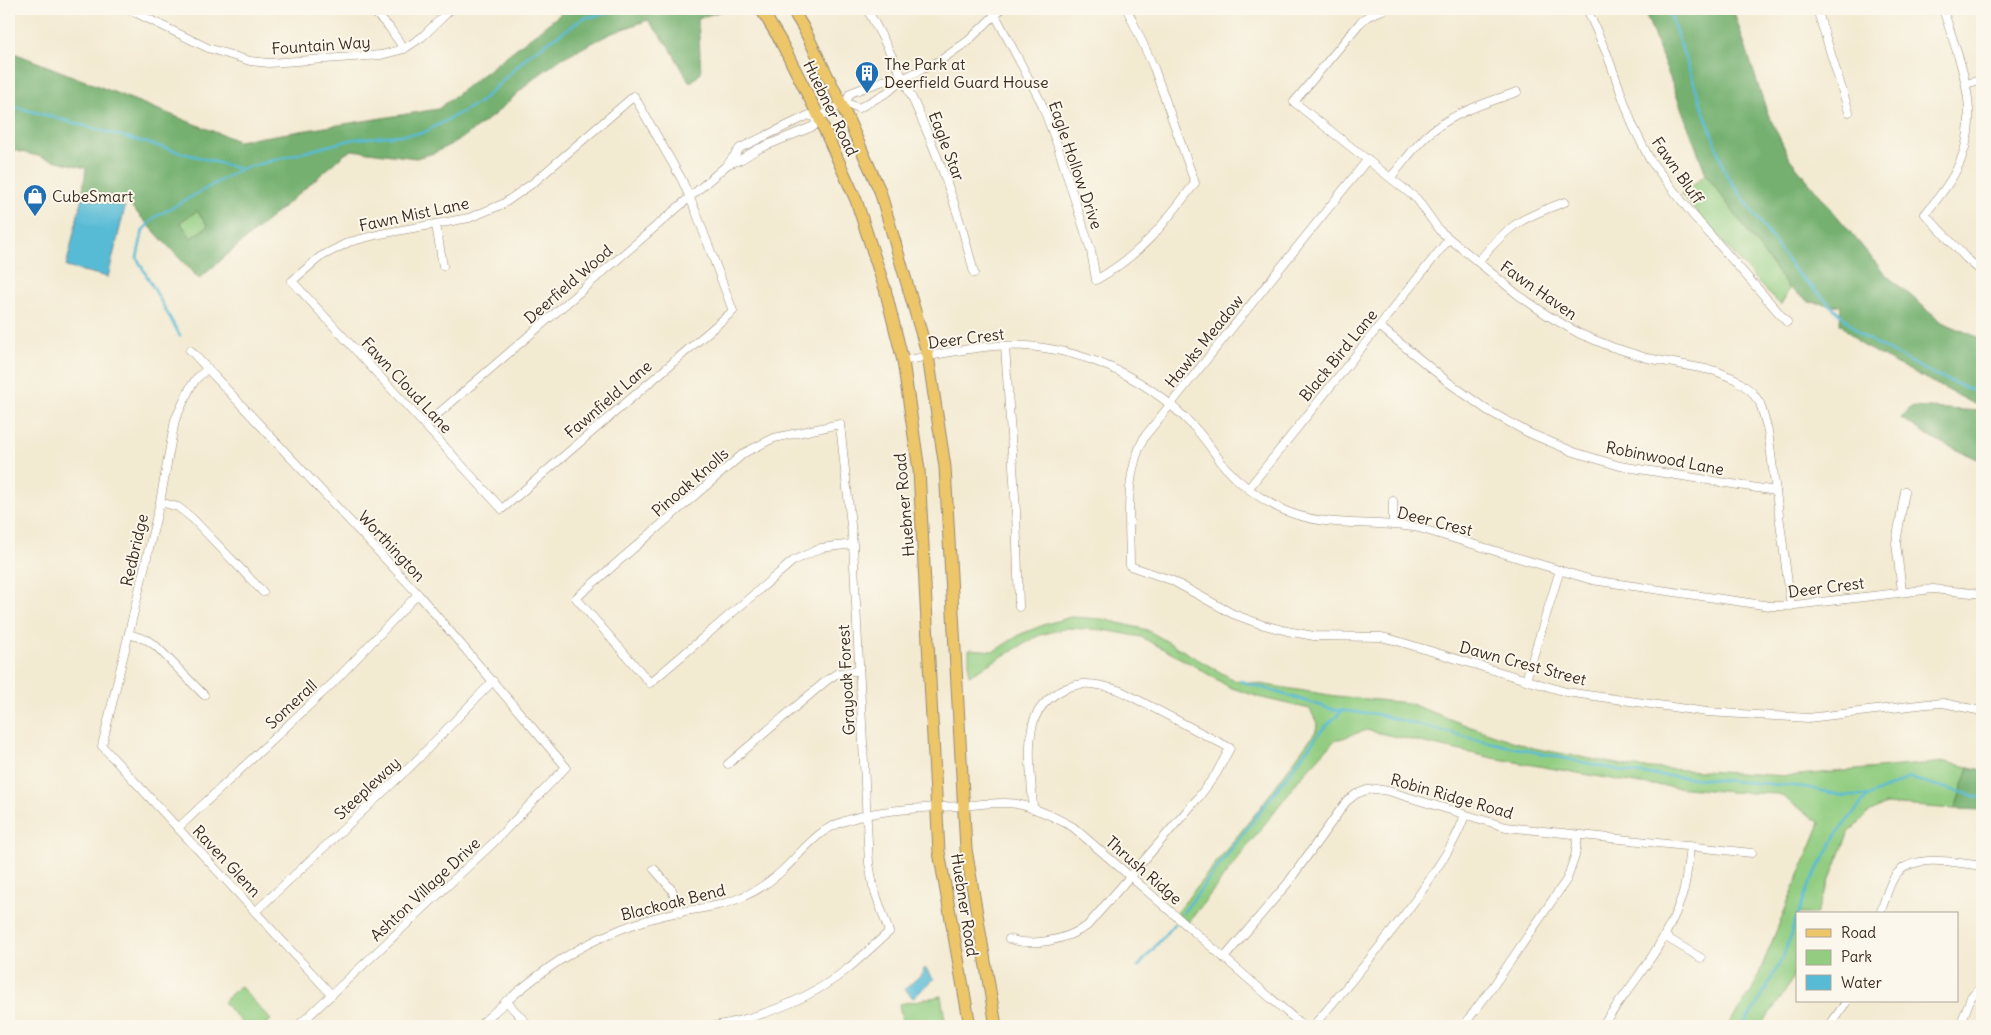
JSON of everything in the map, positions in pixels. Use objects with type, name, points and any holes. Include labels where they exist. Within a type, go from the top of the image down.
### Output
[{"type":"main road","name":"Huebner Road","points":[[761,9],[780,40],[856,200],[885,289],[903,361],[919,470],[939,852],[970,1026]]},
{"type":"main road","name":"Huebner Road","points":[[792,9],[844,104],[880,191],[928,356],[946,476],[966,849],[996,1026]]},
{"type":"street","name":"Fountain Way","points":[[128,9],[208,48],[250,61],[269,63],[294,63],[381,55],[404,49],[422,37],[451,9]]},
{"type":"street","points":[[371,9],[389,27],[404,49]]},
{"type":"street","name":"Eagle Star","points":[[868,9],[904,78],[934,146],[964,232],[974,272]]},
{"type":"street","points":[[844,104],[859,108],[888,92],[904,78],[942,60],[983,28],[993,12],[1001,9]]},
{"type":"street","name":"Eagle Hollow Drive","points":[[993,12],[1041,102],[1057,144],[1091,251],[1096,280],[1116,268],[1150,240],[1195,183],[1154,68],[1127,9]]},
{"type":"street","name":"Fawn Haven","points":[[1385,9],[1368,16],[1359,24],[1294,102],[1417,199],[1439,230],[1524,299],[1580,334],[1647,358],[1716,370],[1745,386],[1760,403],[1765,416],[1791,606]]},
{"type":"street","name":"Fawn Bluff","points":[[1587,9],[1607,54],[1632,126],[1650,160],[1692,214],[1787,322]]},
{"type":"street","points":[[1817,9],[1849,112]]},
{"type":"street","points":[[1943,9],[1966,84],[1970,114],[1969,127],[1964,153],[1953,177],[1926,214],[1966,258],[1982,272]]},
{"type":"street","points":[[818,118],[844,104],[850,93],[883,81],[904,78]]},
{"type":"street","points":[[1966,84],[1980,80]]},
{"type":"street","points":[[1391,177],[1423,139],[1443,123],[1469,110],[1517,92]]},
{"type":"street","name":"Fawn Mist Lane","points":[[292,280],[320,257],[349,242],[380,234],[469,218],[486,212],[518,194],[634,96],[690,198]]},
{"type":"street","name":"Deerfield Wood","points":[[425,425],[690,198],[728,164],[735,152],[745,145],[809,115],[818,118],[814,126],[758,149],[740,160],[728,164]]},
{"type":"street","name":"Hawks Meadow","points":[[1130,566],[1130,484],[1133,464],[1146,436],[1368,159]]},
{"type":"street","name":"Fawnfield Lane","points":[[502,509],[733,311],[690,198]]},
{"type":"street","points":[[1478,262],[1499,237],[1516,223],[1565,202]]},
{"type":"street","points":[[436,225],[443,266]]},
{"type":"street","name":"Black Bird Lane","points":[[1248,489],[1450,240]]},
{"type":"street","name":"Fawn Cloud Lane","points":[[292,280],[502,509]]},
{"type":"street","name":"Robinwood Lane","points":[[1379,326],[1448,382],[1487,410],[1529,433],[1574,452],[1620,466],[1776,491]]},
{"type":"street","points":[[1004,346],[1016,511],[1019,607]]},
{"type":"street","name":"Deer Crest","points":[[903,361],[985,347],[1004,346],[1039,347],[1065,351],[1090,358],[1137,381],[1170,404],[1197,430],[1226,467],[1248,489],[1279,508],[1310,519],[1343,524],[1393,524],[1420,528],[1592,580],[1770,606],[1791,606],[1902,591],[1949,589],[1982,594]]},
{"type":"street","name":"Worthington","points":[[190,350],[418,594],[566,767]]},
{"type":"street","name":"Redbridge","points":[[102,746],[160,502],[175,420],[190,388],[208,368]]},
{"type":"street","name":"Grayoak Forest","points":[[714,1026],[768,1013],[822,987],[889,932],[873,886],[869,864],[853,544],[840,424]]},
{"type":"street","name":"Pinoak Knolls","points":[[840,424],[774,438],[744,453],[576,598],[650,683],[793,561],[821,548],[853,544]]},
{"type":"street","points":[[1902,591],[1896,543],[1904,491]]},
{"type":"street","points":[[1393,501],[1393,524]]},
{"type":"street","points":[[160,502],[178,508],[192,518],[263,592]]},
{"type":"street","name":"Dawn Crest Street","points":[[1130,566],[1171,580],[1233,614],[1260,624],[1314,636],[1381,637],[1566,692],[1707,712],[1776,718],[1834,716],[1943,703],[1982,711]]},
{"type":"street","points":[[1526,680],[1560,570]]},
{"type":"street","name":"Somerall","points":[[178,828],[334,682],[418,594]]},
{"type":"street","points":[[129,634],[147,640],[156,646],[204,695]]},
{"type":"street","points":[[728,764],[826,681],[836,674],[859,670]]},
{"type":"street","name":"Steepleway","points":[[255,912],[413,764],[493,681]]},
{"type":"street","points":[[1008,939],[1029,944],[1077,932],[1096,918],[1207,787],[1230,748],[1121,691],[1105,685],[1073,685],[1052,696],[1043,705],[1032,726],[1030,744],[1033,808]]},
{"type":"street","name":"Raven Glenn","points":[[102,746],[332,995]]},
{"type":"street","name":"Ashton Village Drive","points":[[298,1026],[492,844],[566,767]]},
{"type":"street","name":"Robin Ridge Road","points":[[1224,958],[1287,884],[1346,802],[1356,794],[1367,790],[1388,791],[1506,827],[1752,853]]},
{"type":"street","name":"Thrush Ridge","points":[[937,807],[1016,804],[1048,814],[1072,827],[1303,1026]]},
{"type":"street","name":"Blackoak Bend","points":[[479,1026],[541,972],[564,957],[620,929],[663,916],[713,908],[744,897],[771,880],[824,831],[842,822],[866,816],[937,807]]},
{"type":"street","points":[[1314,1026],[1399,924],[1456,841],[1465,815]]},
{"type":"street","points":[[1463,1026],[1492,988],[1567,879],[1575,856],[1578,835]]},
{"type":"street","points":[[1602,1026],[1652,957],[1664,936],[1682,894],[1690,846]]},
{"type":"street","points":[[1881,912],[1892,879],[1900,870],[1911,864],[1929,861],[1982,866]]},
{"type":"street","points":[[654,869],[672,890],[680,913]]},
{"type":"street","points":[[1664,936],[1701,958]]},
{"type":"street","points":[[1960,1026],[1971,997],[1982,987]]},
{"type":"street","points":[[506,1001],[529,1026]]},
{"type":"street","points":[[1829,1026],[1846,1002]]},
{"type":"green space","points":[[567,9],[729,9],[698,18],[701,73],[690,83],[670,48],[648,20],[610,34],[562,58],[532,80],[494,115],[461,139],[434,153],[416,158],[352,150],[345,154],[199,279],[123,198],[83,190],[86,168],[9,149],[9,51],[238,141],[438,109]],"holes":[[[197,211],[208,226],[191,238],[180,222]]]},
{"type":"green space","points":[[1644,9],[1733,9],[1767,112],[1790,159],[1885,274],[1942,322],[1982,339],[1982,408],[1863,346],[1840,324],[1841,306],[1809,302],[1788,287],[1706,174]]},
{"type":"green space","points":[[1706,174],[1789,289],[1781,305],[1763,288],[1681,194]]},
{"type":"green space","points":[[197,210],[208,226],[191,238],[180,222]]},
{"type":"green space","points":[[1911,407],[1982,411],[1982,461],[1935,440],[1901,418]]},
{"type":"green space","points":[[1071,617],[1103,619],[1147,630],[1234,680],[1336,696],[1408,703],[1533,748],[1633,767],[1788,776],[1945,762],[1969,767],[1955,809],[1886,804],[1867,814],[1848,834],[1817,912],[1796,912],[1796,966],[1792,979],[1783,995],[1760,1026],[1727,1026],[1752,991],[1820,823],[1779,794],[1640,784],[1493,758],[1366,730],[1334,741],[1301,777],[1188,923],[1176,913],[1259,809],[1316,731],[1317,723],[1310,709],[1262,698],[1229,687],[1141,637],[1104,630],[1067,628],[1040,635],[969,675],[969,649],[994,651],[1021,634]]},
{"type":"green space","points":[[1969,767],[1982,770],[1982,810],[1955,809]]},
{"type":"green space","points":[[240,986],[271,1020],[265,1026],[245,1026],[223,1002]]},
{"type":"green space","points":[[941,996],[946,1026],[903,1026],[899,1004]]},
{"type":"water","points":[[82,197],[125,207],[108,277],[66,267]]},
{"type":"water","points":[[925,968],[934,979],[913,998],[905,989],[924,972]]},
{"type":"waterway","points":[[9,105],[241,169],[354,139],[423,133],[480,102],[530,54],[584,18],[628,9]]},
{"type":"waterway","points":[[1668,9],[1726,174],[1795,271],[1864,337],[1935,375],[1982,394]]},
{"type":"waterway","points":[[180,336],[137,258],[143,230],[155,217],[241,169]]},
{"type":"waterway","points":[[1240,681],[1335,710],[1376,714],[1474,739],[1633,773],[1805,787],[1844,796],[1868,796]]},
{"type":"waterway","points":[[1183,913],[1321,731],[1343,710]]},
{"type":"waterway","points":[[1799,912],[1808,887],[1838,832],[1868,796],[1909,778],[1982,798]]},
{"type":"waterway","points":[[1742,1026],[1757,1005],[1783,957],[1796,919]]},
{"type":"waterway","points":[[1138,967],[1174,924]]},
{"type":"place","name":"The Park at Deerfield Guard House","points":[[867,94]]},
{"type":"place","name":"CubeSmart","points":[[35,217]]}]
